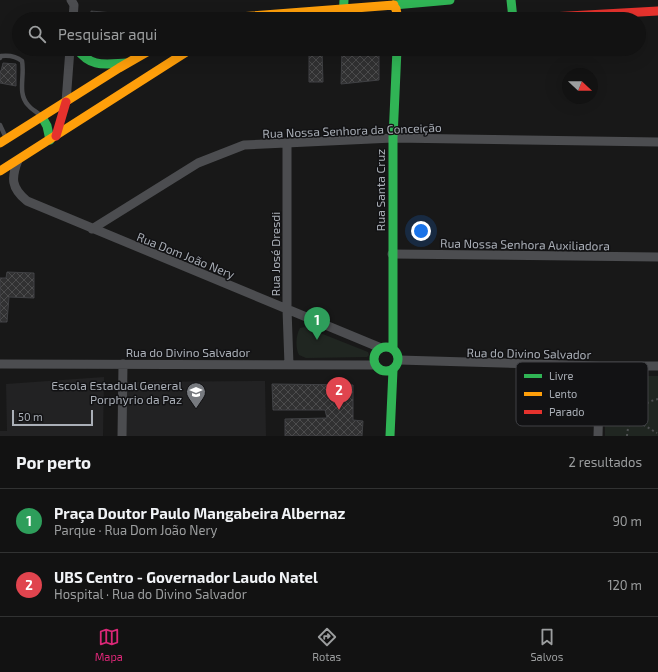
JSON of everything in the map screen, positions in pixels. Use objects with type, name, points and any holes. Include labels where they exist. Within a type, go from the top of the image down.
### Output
[{"type":"main road","points":[[282,12],[344,4],[393,5],[450,0]]},
{"type":"main road","points":[[511,0],[513,12]]},
{"type":"main road","points":[[393,5],[397,12]]},
{"type":"main road","points":[[612,12],[654,9]]},
{"type":"main road","points":[[82,56],[95,64],[129,62]]},
{"type":"main road","points":[[3,141],[140,56]]},
{"type":"main road","points":[[0,171],[180,56]]},
{"type":"main road","name":"Rua Santa Cruz","points":[[386,348],[392,331],[392,138],[397,56]]},
{"type":"main road","points":[[53,138],[66,102]]},
{"type":"main road","points":[[42,117],[53,138]]},
{"type":"main road","points":[[390,436],[393,370],[399,360],[398,355],[386,348],[378,350],[374,357],[375,365],[383,371],[391,406]]},
{"type":"main road","points":[[383,371],[393,370]]},
{"type":"street","points":[[70,0],[74,5],[74,12]]},
{"type":"street","points":[[66,102],[69,56]]},
{"type":"street","name":"Rua Nossa Senhora da Conceição","points":[[92,229],[198,163],[244,145],[392,138],[658,142]]},
{"type":"street","name":"Rua José Dresdi","points":[[287,143],[287,309],[289,364]]},
{"type":"street","name":"Rua Dom João Nery","points":[[18,160],[14,171],[14,187],[27,201],[287,309],[386,348]]},
{"type":"street","name":"Rua Nossa Senhora Auxiliadora","points":[[392,254],[658,257]]},
{"type":"street","name":"Rua do Divino Salvador","points":[[399,360],[516,363]]},
{"type":"street","name":"Rua do Divino Salvador","points":[[0,364],[375,365]]},
{"type":"street","points":[[122,436],[123,364]]},
{"type":"street","points":[[598,426],[598,436]]},
{"type":"lane","points":[[0,58],[1,56],[9,55],[22,61],[24,70],[21,91],[27,105],[42,117]]},
{"type":"lane","points":[[0,125],[3,141]]},
{"type":"path","points":[[648,402],[658,399]]},
{"type":"path","points":[[627,436],[629,426]]},
{"type":"path","points":[[644,426],[657,434]]},
{"type":"shaded area","points":[[305,327],[368,352],[369,355],[367,357],[306,358],[299,355],[296,341],[300,328]]},
{"type":"shaded area","points":[[648,376],[658,376],[658,436],[605,436],[605,426],[648,426]]},
{"type":"shaded area","points":[[104,377],[103,436],[0,436],[0,431],[7,431],[6,384]]},
{"type":"shaded area","name":"Escola Estadual General Porphyrio da Paz","points":[[265,381],[266,436],[126,436],[125,382]]},
{"type":"building","points":[[309,56],[322,56],[323,82],[309,82]]},
{"type":"building","points":[[342,56],[379,56],[379,80],[341,84]]},
{"type":"building","points":[[3,63],[16,64],[16,86],[0,83],[0,71]]},
{"type":"building","points":[[7,272],[34,273],[34,298],[9,297],[7,322],[0,322],[0,278],[6,278]]},
{"type":"building","points":[[272,384],[353,385],[353,420],[363,421],[362,436],[285,436],[285,419],[327,418],[325,410],[273,410]]},
{"type":"traffic: fast","points":[[343,12],[344,0]]},
{"type":"traffic: fast","points":[[394,5],[450,0]]},
{"type":"traffic: fast","points":[[511,0],[512,12]]},
{"type":"traffic: fast","points":[[84,56],[99,64],[126,63]]},
{"type":"traffic: fast","points":[[393,348],[393,138],[397,56]]},
{"type":"traffic: fast","points":[[42,117],[47,126],[50,140]]},
{"type":"traffic: fast","points":[[386,347],[395,350],[398,359],[395,368],[386,371],[377,368],[374,359],[377,350],[386,347]]},
{"type":"traffic: fast","points":[[390,436],[393,370]]},
{"type":"traffic: slow","points":[[393,5],[397,12]]},
{"type":"traffic: slow","points":[[304,12],[394,5]]},
{"type":"traffic: slow","points":[[0,143],[140,56]]},
{"type":"traffic: slow","points":[[0,171],[180,56]]},
{"type":"traffic: jam","points":[[640,12],[658,11]]},
{"type":"traffic: jam","points":[[56,136],[66,102]]},
{"type":"place","name":"Praça Doutor Paulo Mangabeira Albernaz","points":[[317,340]]},
{"type":"place","name":"Escola Estadual General Porphyrio da Paz","points":[[196,409]]},
{"type":"place","name":"UBS Centro - Governador Laudo Natel","points":[[339,410]]}]
